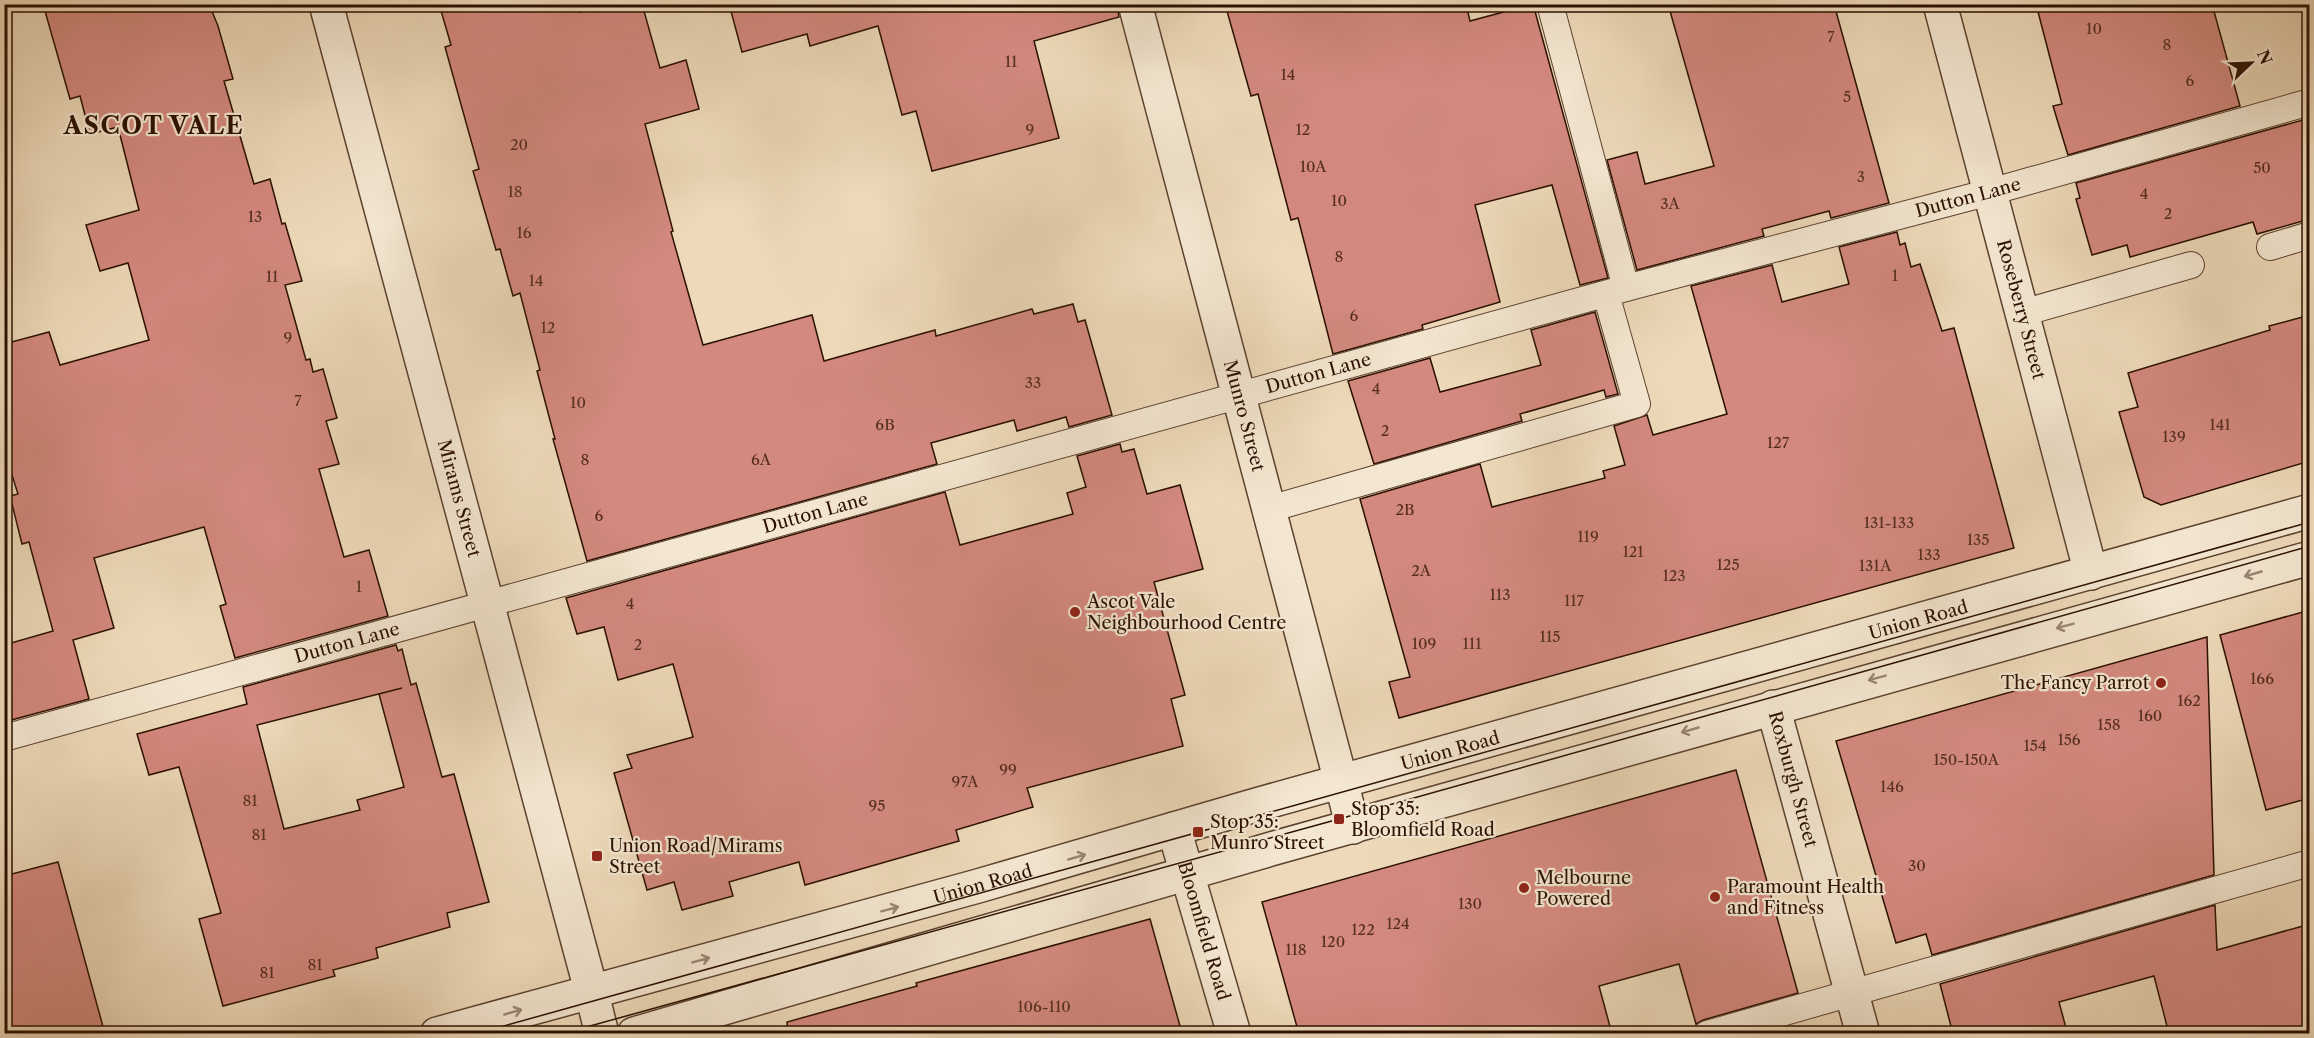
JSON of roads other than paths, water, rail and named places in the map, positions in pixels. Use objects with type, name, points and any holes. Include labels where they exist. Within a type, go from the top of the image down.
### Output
[{"type":"street","name":"Mirams Street","points":[[326,4],[591,990]]},
{"type":"street","name":"Munro Street","points":[[1135,4],[1353,827]]},
{"type":"street","name":"Roseberry Street","points":[[1940,4],[2102,616]]},
{"type":"street","name":"Union Road","points":[[437,1034],[591,990],[978,886],[2310,511]]},
{"type":"street","points":[[634,1034],[1188,873],[2310,558]]},
{"type":"street","name":"Roxburgh Street","points":[[1761,665],[1863,1034]]},
{"type":"street","name":"Bloomfield Road","points":[[1174,829],[1234,1034]]},
{"type":"street","points":[[591,990],[602,1034]]},
{"type":"lane","points":[[1269,509],[1637,404],[1616,291],[1550,4]]},
{"type":"lane","name":"Dutton Lane","points":[[4,738],[1616,291],[1990,192],[2310,102]]},
{"type":"lane","points":[[2270,247],[2310,235]]},
{"type":"lane","points":[[2022,313],[2191,265]]},
{"type":"lane","points":[[1707,1034],[2310,863]]},
{"type":"tram line","points":[[475,1034],[2310,522]]},
{"type":"tram line","points":[[561,1034],[1339,819],[2310,546]]},
{"type":"place","name":"Ascot Vale Neighbourhood Centre","points":[[1075,612]]},
{"type":"place","name":"The Fancy Parrot","points":[[2161,683]]},
{"type":"place","name":"Stop 35: Bloomfield Road","points":[[1339,819]]},
{"type":"place","name":"Stop 35: Munro Street","points":[[1198,832]]},
{"type":"place","name":"Union Road/Mirams Street","points":[[597,856]]},
{"type":"place","name":"Melbourne Powered","points":[[1524,888]]},
{"type":"place","name":"Paramount Health and Fitness","points":[[1715,897]]},
{"type":"district","name":"ASCOT VALE","points":[[154,125]]}]
